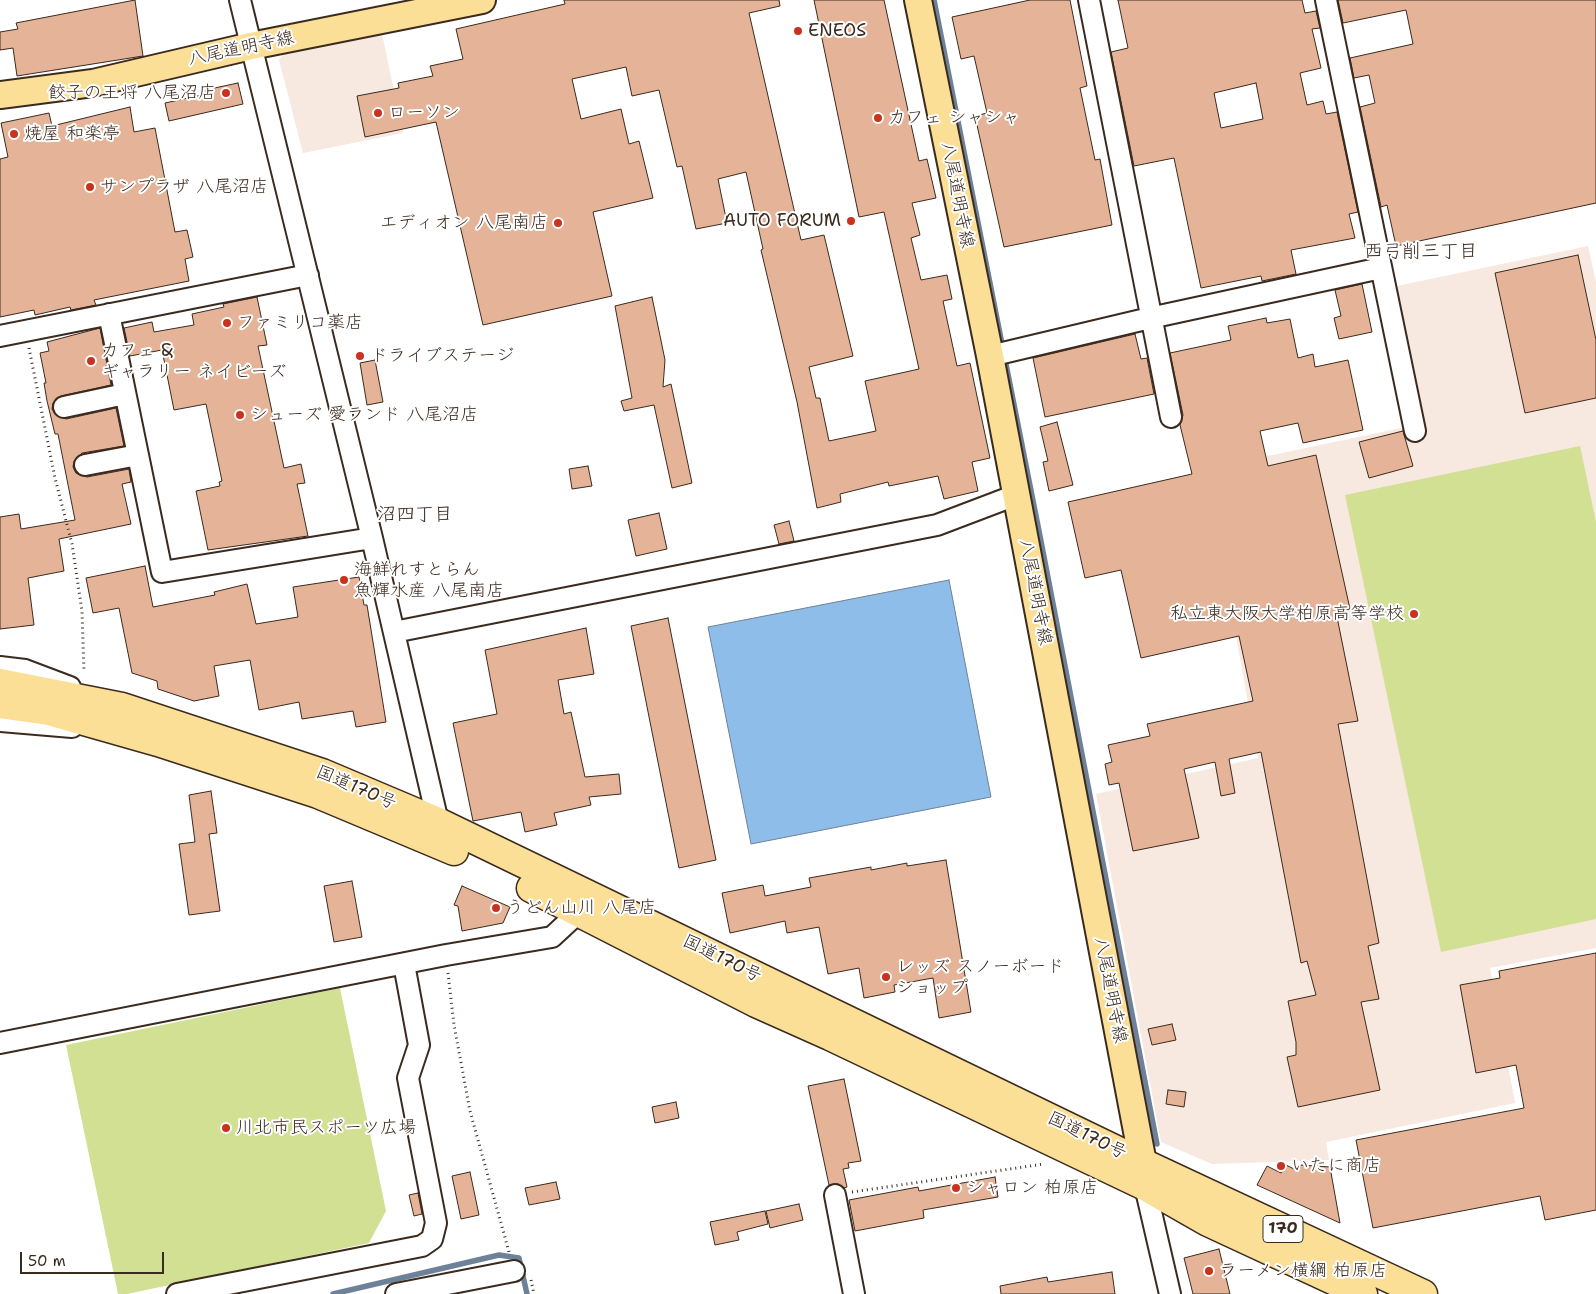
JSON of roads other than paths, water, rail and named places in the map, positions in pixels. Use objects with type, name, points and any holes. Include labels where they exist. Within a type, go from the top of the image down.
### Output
[{"type":"highway","name":"国道170号","points":[[0,683],[121,719],[313,770],[1144,1175],[1423,1294]]},
{"type":"highway","name":"国道170号","points":[[0,704],[121,719]]},
{"type":"highway","name":"国道170号","points":[[437,832],[579,912],[756,1003],[830,1036],[1063,1147],[1144,1175],[1208,1222],[1363,1294]]},
{"type":"main road","name":"八尾道明寺線","points":[[0,95],[93,83],[251,46],[482,0]]},
{"type":"main road","name":"八尾道明寺線","points":[[918,0],[1001,353],[1016,495],[1144,1175]]},
{"type":"street","points":[[240,0],[372,538],[437,832]]},
{"type":"street","points":[[1089,0],[1150,318],[1171,417]]},
{"type":"street","points":[[1326,0],[1415,431]]},
{"type":"street","points":[[1001,353],[1150,318],[1382,268]]},
{"type":"street","points":[[0,336],[308,275]]},
{"type":"street","points":[[109,314],[162,572],[372,538]]},
{"type":"street","points":[[64,407],[125,394]]},
{"type":"street","points":[[85,466],[138,455]]},
{"type":"street","points":[[394,632],[937,525],[1016,495]]},
{"type":"street","points":[[0,667],[25,670],[121,719]]},
{"type":"street","points":[[0,720],[121,719]]},
{"type":"street","points":[[0,1044],[446,955],[552,937],[579,912]]},
{"type":"street","points":[[177,1294],[422,1246],[432,1239],[436,1224],[408,1078],[419,1045],[404,964]]},
{"type":"street","points":[[1144,1175],[1170,1294]]},
{"type":"street","points":[[835,1195],[854,1294]]},
{"type":"street","points":[[396,1294],[514,1271]]},
{"type":"water","points":[[949,580],[991,797],[751,844],[708,627]]},
{"type":"waterway","points":[[934,0],[1157,1144]]},
{"type":"waterway","points":[[333,1294],[499,1255],[519,1258],[527,1294]]},
{"type":"place","name":"ENEOS","points":[[798,31]]},
{"type":"place","name":"餃子の王将 八尾沼店","points":[[226,93]]},
{"type":"place","name":"ローソン","points":[[378,113]]},
{"type":"place","name":"カフェ シャシャ","points":[[878,118]]},
{"type":"place","name":"焼屋 和楽亭","points":[[14,134]]},
{"type":"place","name":"サンプラザ 八尾沼店","points":[[90,187]]},
{"type":"place","name":"AUTO FORUM","points":[[851,221]]},
{"type":"place","name":"エディオン 八尾南店","points":[[558,223]]},
{"type":"place","name":"ファミリコ薬店","points":[[227,323]]},
{"type":"place","name":"ドライブステージ","points":[[360,356]]},
{"type":"place","name":"カフェ & ギャラリー ネイビーズ","points":[[91,361]]},
{"type":"place","name":"シューズ 愛ランド 八尾沼店","points":[[240,415]]},
{"type":"place","name":"海鮮れすとらん 魚輝水産 八尾南店","points":[[344,580]]},
{"type":"place","name":"私立東大阪大学柏原高等学校","points":[[1414,614]]},
{"type":"place","name":"うどん山川 八尾店","points":[[496,908]]},
{"type":"place","name":"レッズ スノーボード ショップ","points":[[886,977]]},
{"type":"place","name":"川北市民スポーツ広場","points":[[226,1128]]},
{"type":"place","name":"いたに商店","points":[[1281,1166]]},
{"type":"place","name":"シャロン 柏原店","points":[[956,1188]]},
{"type":"place","name":"ラーメン横綱 柏原店","points":[[1209,1271]]},
{"type":"district","name":"西弓削三丁目","points":[[1421,252]]},
{"type":"district","name":"沼四丁目","points":[[415,515]]}]
